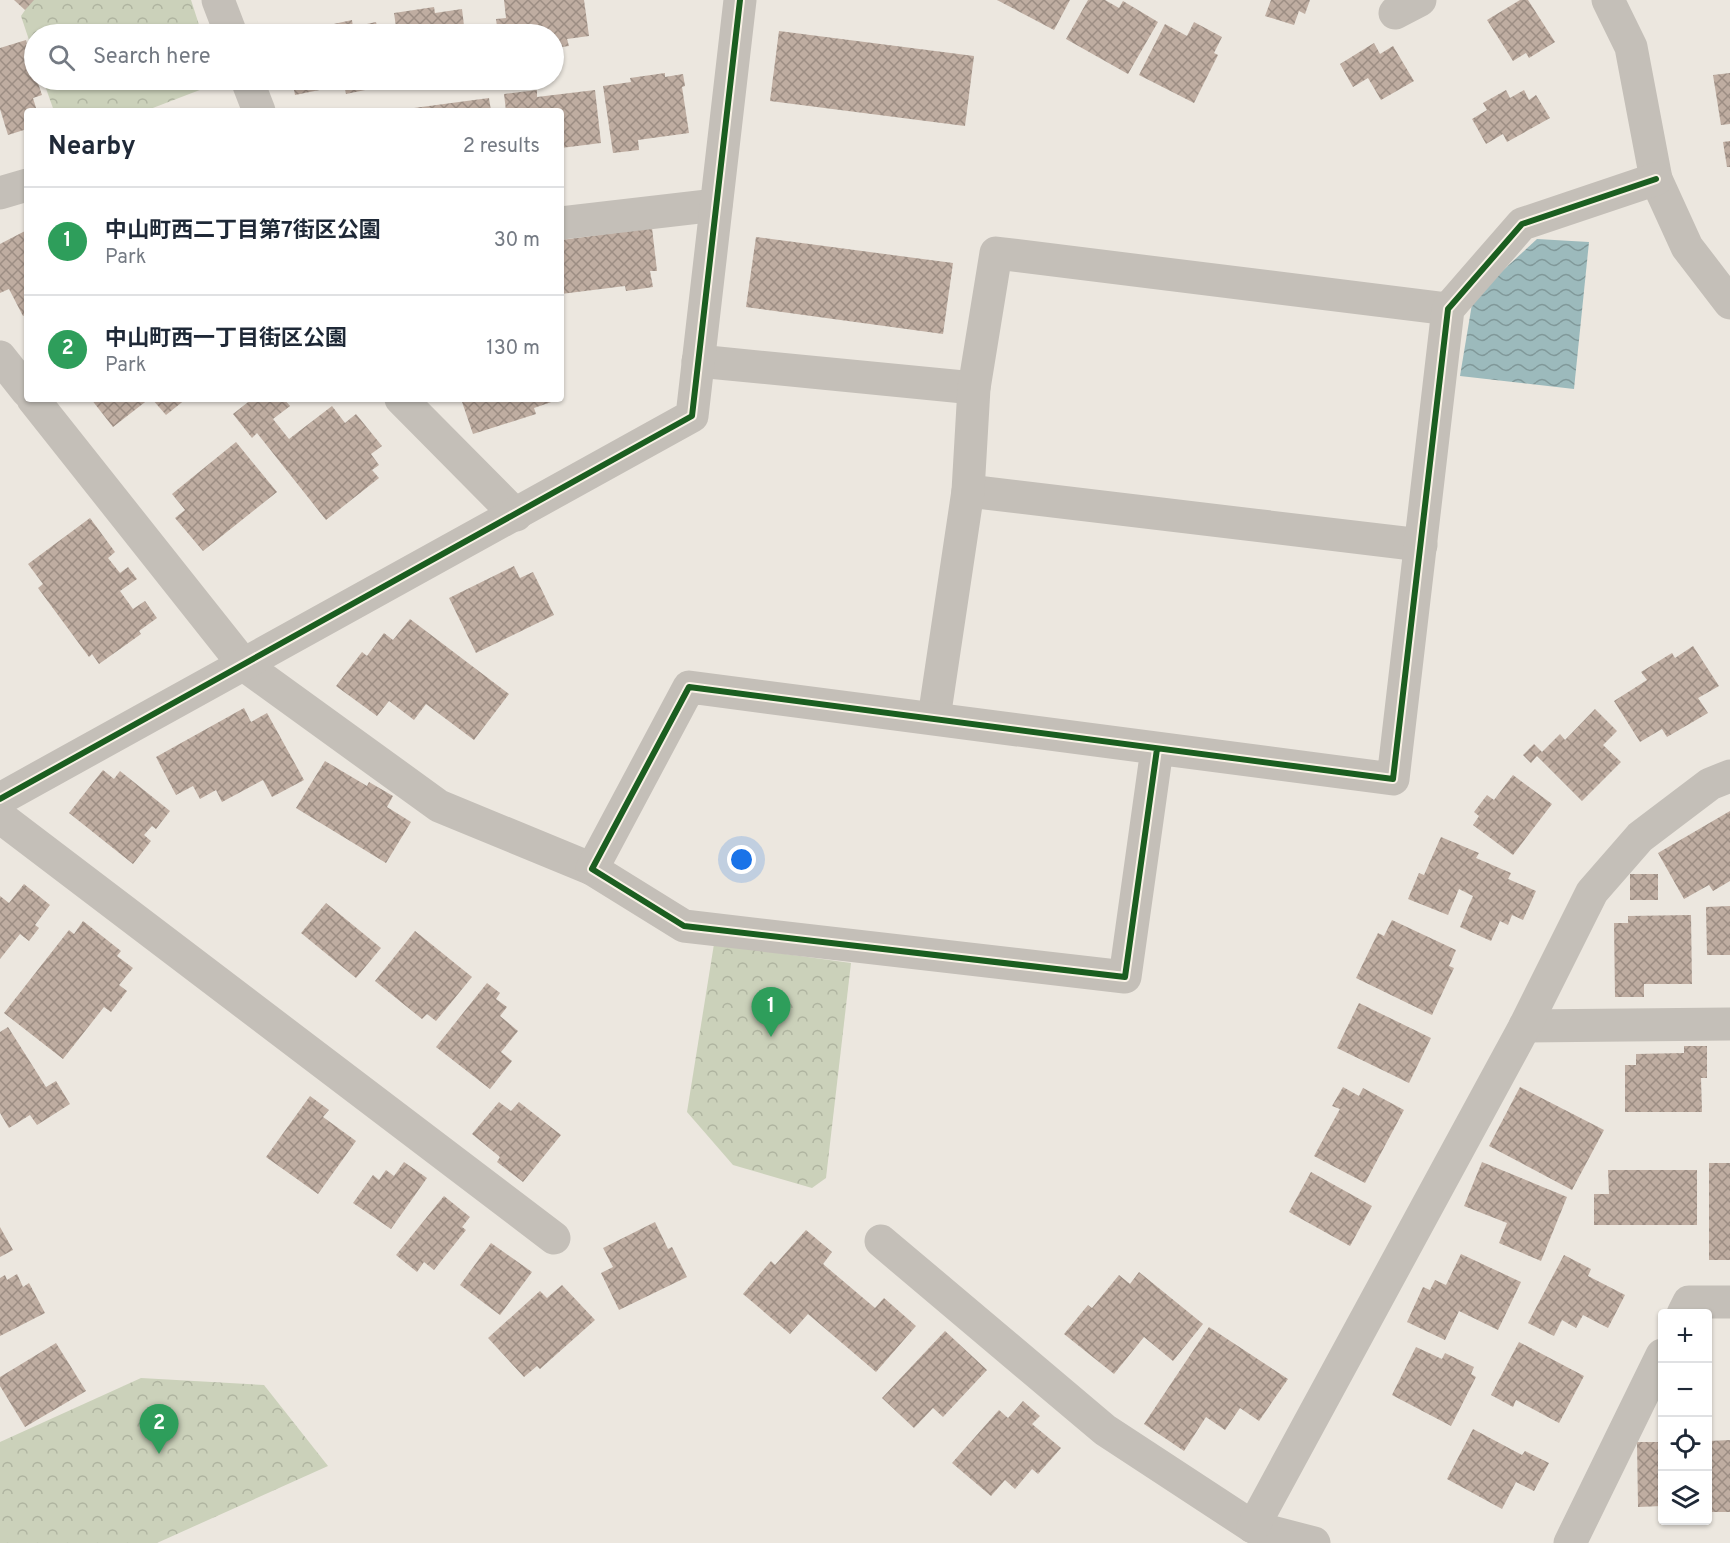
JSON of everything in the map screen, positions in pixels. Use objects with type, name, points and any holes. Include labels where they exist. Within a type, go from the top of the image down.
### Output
[{"type":"street","points":[[224,0],[218,0],[227,24]]},
{"type":"street","points":[[0,799],[692,416],[740,0]]},
{"type":"street","points":[[1608,0],[1631,47],[1656,179],[1687,247],[1730,303]]},
{"type":"street","points":[[252,90],[258,108]]},
{"type":"street","points":[[592,869],[689,687],[1393,779],[1448,309],[1522,224],[1656,179]]},
{"type":"street","points":[[0,193],[24,186]]},
{"type":"street","points":[[564,223],[716,205]]},
{"type":"street","points":[[934,718],[968,491],[974,388],[996,253],[1448,309]]},
{"type":"street","points":[[0,357],[24,388]]},
{"type":"street","points":[[698,361],[974,388]]},
{"type":"street","points":[[35,402],[244,665],[440,806],[592,869],[684,926],[1125,977],[1157,749]]},
{"type":"street","points":[[403,402],[516,515]]},
{"type":"street","points":[[968,491],[1421,545]]},
{"type":"street","points":[[1253,1527],[1526,1026],[1592,892],[1640,837],[1710,784],[1730,777]]},
{"type":"street","points":[[0,817],[554,1238]]},
{"type":"street","points":[[1526,1026],[1730,1024]]},
{"type":"street","points":[[880,1241],[1105,1430],[1253,1527],[1314,1543]]},
{"type":"street","points":[[1686,1309],[1689,1302],[1730,1302]]},
{"type":"street","points":[[1570,1543],[1658,1363]]},
{"type":"green space","points":[[32,0],[191,0],[199,24],[24,25],[21,16]]},
{"type":"green space","points":[[47,90],[200,90],[153,108],[53,108]]},
{"type":"green space","points":[[714,944],[851,963],[826,1178],[812,1188],[733,1165],[687,1112]]},
{"type":"green space","points":[[141,1378],[264,1385],[328,1466],[157,1543],[0,1543],[0,1442]]},
{"type":"water","points":[[1537,239],[1589,242],[1574,389],[1460,376],[1473,298]]},
{"type":"building","points":[[14,0],[34,0],[25,10]]},
{"type":"building","points":[[504,0],[584,0],[589,36],[567,39],[569,46],[564,47],[564,24],[497,24],[496,19],[506,18]]},
{"type":"building","points":[[997,0],[1070,0],[1054,30]]},
{"type":"building","points":[[1088,0],[1105,0],[1119,8],[1123,1],[1158,22],[1128,74],[1066,39]]},
{"type":"building","points":[[1271,0],[1310,0],[1305,14],[1299,11],[1294,25],[1265,16]]},
{"type":"building","points":[[1520,0],[1528,0],[1555,42],[1529,58],[1526,53],[1513,61],[1487,20]]},
{"type":"building","points":[[434,7],[435,13],[462,9],[464,24],[396,24],[394,13]]},
{"type":"building","points":[[352,20],[353,24],[334,24]]},
{"type":"building","points":[[1194,22],[1222,37],[1214,53],[1218,55],[1194,103],[1139,75],[1165,24],[1187,36]]},
{"type":"building","points":[[779,31],[974,56],[965,126],[770,101]]},
{"type":"building","points":[[24,41],[24,90],[40,90],[42,95],[33,98],[36,108],[24,108],[24,130],[8,135],[0,109],[0,48]]},
{"type":"building","points":[[1374,43],[1380,54],[1393,46],[1414,81],[1381,100],[1368,78],[1353,87],[1340,64]]},
{"type":"building","points":[[665,73],[665,77],[683,74],[685,86],[682,87],[689,133],[638,140],[639,150],[613,153],[603,86],[631,82],[630,78]]},
{"type":"building","points":[[1730,73],[1730,124],[1721,125],[1713,75]]},
{"type":"building","points":[[294,90],[320,90],[295,95]]},
{"type":"building","points":[[345,90],[365,90],[346,94]]},
{"type":"building","points":[[537,90],[537,97],[595,90],[601,143],[564,148],[564,108],[506,108],[504,94]]},
{"type":"building","points":[[1506,90],[1510,98],[1524,90],[1529,100],[1536,95],[1550,118],[1507,142],[1503,134],[1486,144],[1472,119],[1487,110],[1483,103]]},
{"type":"building","points":[[489,98],[491,108],[414,108]]},
{"type":"building","points":[[1730,141],[1730,167],[1727,167],[1723,142]]},
{"type":"building","points":[[652,228],[657,271],[650,271],[653,287],[626,291],[625,286],[564,294],[564,240]]},
{"type":"building","points":[[24,232],[23,316],[9,289],[0,293],[0,244]]},
{"type":"building","points":[[756,237],[953,263],[943,334],[746,307]]},
{"type":"building","points":[[93,402],[145,402],[113,427]]},
{"type":"building","points":[[155,402],[182,402],[166,415]]},
{"type":"building","points":[[248,402],[287,402],[290,406],[273,419],[289,439],[332,406],[345,423],[356,414],[382,446],[371,454],[379,465],[372,470],[379,478],[326,520],[257,433],[252,438],[233,414]]},
{"type":"building","points":[[462,402],[551,402],[534,408],[536,414],[473,434]]},
{"type":"building","points":[[236,442],[277,492],[203,551],[175,518],[185,510],[172,494]]},
{"type":"building","points":[[90,518],[115,552],[108,558],[120,573],[128,567],[137,579],[120,591],[133,609],[145,601],[157,618],[139,631],[141,634],[99,664],[92,654],[89,657],[38,588],[43,584],[28,564]]},
{"type":"building","points":[[514,566],[520,578],[533,572],[554,615],[476,653],[449,598]]},
{"type":"building","points":[[410,619],[509,694],[474,740],[426,704],[414,720],[389,701],[377,716],[336,686],[362,652],[367,656],[384,633],[393,640]]},
{"type":"building","points":[[1693,646],[1719,686],[1698,698],[1708,713],[1667,737],[1662,729],[1640,742],[1614,701],[1647,680],[1641,672],[1672,653],[1675,658]]},
{"type":"building","points":[[244,708],[251,722],[267,713],[304,780],[272,797],[263,780],[222,802],[216,790],[200,799],[193,786],[176,795],[156,757]]},
{"type":"building","points":[[1595,709],[1617,731],[1603,745],[1621,762],[1582,801],[1537,756],[1531,763],[1523,755],[1534,744],[1542,752],[1560,734],[1565,740]]},
{"type":"building","points":[[325,761],[367,786],[369,782],[393,796],[387,807],[411,822],[386,863],[296,808]]},
{"type":"building","points":[[103,770],[114,779],[120,771],[170,811],[156,829],[152,826],[144,835],[151,841],[133,864],[69,813]]},
{"type":"building","points":[[1513,775],[1552,804],[1513,855],[1473,825],[1479,816],[1474,812],[1487,795],[1494,800]]},
{"type":"building","points":[[1730,811],[1730,881],[1713,891],[1709,885],[1684,899],[1658,853]]},
{"type":"building","points":[[1441,837],[1479,853],[1476,858],[1511,873],[1508,879],[1536,891],[1523,920],[1512,915],[1508,925],[1500,921],[1491,941],[1460,927],[1473,896],[1459,889],[1448,915],[1408,899],[1419,873],[1424,875]]},
{"type":"building","points":[[1630,874],[1658,874],[1658,900],[1630,900]]},
{"type":"building","points":[[24,884],[50,905],[35,925],[39,928],[29,941],[20,934],[0,959],[0,896],[9,903]]},
{"type":"building","points":[[326,903],[381,948],[356,978],[301,933]]},
{"type":"building","points":[[1730,906],[1730,955],[1707,955],[1706,907]]},
{"type":"building","points":[[1691,915],[1692,984],[1644,984],[1644,997],[1615,997],[1614,923],[1628,923],[1628,916]]},
{"type":"building","points":[[1392,920],[1456,950],[1449,966],[1454,968],[1432,1015],[1356,978],[1378,933],[1384,936]]},
{"type":"building","points":[[83,921],[121,951],[117,956],[133,968],[119,985],[127,991],[111,1012],[104,1007],[63,1059],[4,1013],[69,930],[74,934]]},
{"type":"building","points":[[415,931],[472,977],[436,1021],[427,1014],[422,1019],[375,981]]},
{"type":"building","points":[[487,983],[500,993],[496,999],[507,1007],[500,1016],[518,1031],[501,1052],[512,1061],[490,1089],[436,1047]]},
{"type":"building","points":[[1359,1003],[1431,1038],[1409,1083],[1337,1048]]},
{"type":"building","points":[[8,1027],[46,1087],[56,1081],[70,1104],[37,1125],[30,1115],[9,1128],[0,1113],[0,1032]]},
{"type":"building","points":[[1684,1046],[1707,1046],[1707,1078],[1701,1078],[1702,1112],[1625,1112],[1625,1065],[1636,1065],[1636,1054],[1684,1053]]},
{"type":"building","points":[[1343,1087],[1359,1096],[1363,1088],[1404,1110],[1365,1183],[1314,1156],[1340,1109],[1332,1106]]},
{"type":"building","points":[[1520,1087],[1604,1130],[1572,1190],[1489,1146]]},
{"type":"building","points":[[310,1096],[329,1110],[323,1117],[356,1141],[318,1194],[266,1157]]},
{"type":"building","points":[[499,1102],[511,1111],[519,1102],[561,1135],[523,1182],[497,1162],[500,1157],[472,1134]]},
{"type":"building","points":[[404,1162],[427,1178],[391,1229],[353,1203],[373,1175],[379,1180],[386,1170],[394,1176]]},
{"type":"building","points":[[1482,1162],[1567,1197],[1541,1261],[1499,1243],[1507,1223],[1464,1206]]},
{"type":"building","points":[[1709,1163],[1730,1163],[1730,1260],[1709,1260]]},
{"type":"building","points":[[1608,1170],[1697,1170],[1697,1225],[1594,1225],[1594,1194],[1609,1194]]},
{"type":"building","points":[[1311,1172],[1372,1206],[1350,1246],[1289,1212]]},
{"type":"building","points":[[444,1196],[470,1217],[462,1227],[466,1230],[434,1270],[424,1262],[417,1272],[396,1255]]},
{"type":"building","points":[[655,1222],[668,1249],[672,1247],[687,1277],[619,1310],[601,1273],[613,1267],[603,1248]]},
{"type":"building","points":[[0,1227],[13,1250],[0,1257]]},
{"type":"building","points":[[806,1230],[832,1252],[823,1264],[875,1308],[884,1298],[916,1326],[876,1372],[808,1314],[790,1334],[743,1294],[771,1261],[775,1265]]},
{"type":"building","points":[[491,1243],[532,1272],[500,1315],[460,1285]]},
{"type":"building","points":[[1461,1254],[1521,1282],[1498,1330],[1459,1311],[1445,1340],[1407,1322],[1423,1287],[1430,1290],[1435,1280],[1446,1285]]},
{"type":"building","points":[[1564,1255],[1591,1269],[1588,1276],[1625,1295],[1608,1328],[1583,1315],[1576,1328],[1562,1320],[1554,1336],[1528,1323]]},
{"type":"building","points":[[1139,1272],[1203,1324],[1173,1361],[1144,1337],[1114,1374],[1064,1334],[1088,1305],[1092,1308],[1119,1275],[1130,1284]]},
{"type":"building","points":[[17,1274],[23,1287],[29,1283],[45,1313],[0,1336],[0,1278],[5,1275],[7,1280]]},
{"type":"building","points":[[562,1285],[595,1320],[540,1369],[537,1366],[524,1377],[488,1338],[540,1291],[547,1298]]},
{"type":"building","points":[[1209,1327],[1288,1379],[1259,1421],[1240,1408],[1225,1430],[1206,1417],[1184,1451],[1144,1424]]},
{"type":"building","points":[[945,1331],[987,1370],[943,1417],[933,1408],[914,1428],[882,1398]]},
{"type":"building","points":[[1519,1342],[1584,1376],[1559,1423],[1516,1400],[1513,1407],[1491,1395]]},
{"type":"building","points":[[56,1343],[86,1391],[25,1427],[0,1386],[0,1377]]},
{"type":"building","points":[[1416,1347],[1442,1359],[1445,1353],[1474,1367],[1471,1374],[1476,1377],[1451,1426],[1392,1395]]},
{"type":"building","points":[[1023,1401],[1040,1416],[1032,1424],[1061,1448],[1038,1474],[1032,1469],[1015,1489],[1005,1480],[991,1496],[952,1463],[999,1410],[1008,1418]]},
{"type":"building","points":[[1473,1429],[1522,1455],[1525,1451],[1549,1463],[1534,1491],[1516,1482],[1502,1509],[1447,1479]]},
{"type":"building","points":[[1730,1440],[1730,1512],[1712,1512],[1712,1441]]},
{"type":"building","points":[[1637,1442],[1658,1442],[1658,1506],[1638,1507]]},
{"type":"cycle path","points":[[0,799],[692,416],[740,0]]},
{"type":"cycle path","points":[[1157,749],[1125,977],[684,926],[592,869],[689,687],[1393,779],[1448,309],[1522,224],[1656,179]]},
{"type":"place","name":"中山町西二丁目第7街区公園","points":[[771,1037]]},
{"type":"place","name":"中山町西一丁目街区公園","points":[[159,1454]]}]
